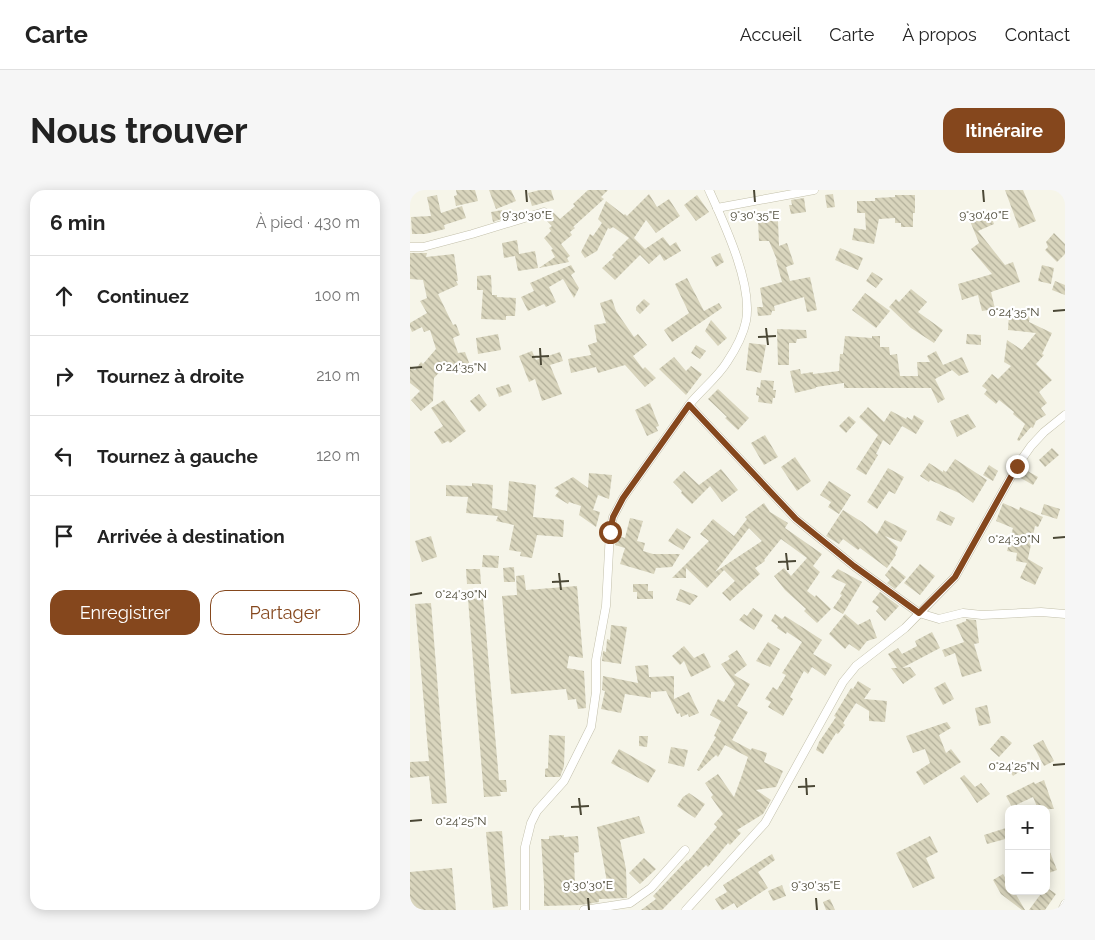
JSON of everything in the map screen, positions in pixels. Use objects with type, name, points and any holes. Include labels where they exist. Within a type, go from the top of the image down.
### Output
[{"type":"street","points":[[525,910],[525,847],[532,823],[537,811],[564,781],[590,727],[596,692],[596,660],[606,606],[610,532],[613,517],[623,498],[689,405],[726,365],[737,346],[746,320],[747,304],[738,263],[708,190]]},
{"type":"street","points":[[717,208],[814,190]]},
{"type":"street","points":[[410,247],[423,247],[544,212]]},
{"type":"street","points":[[689,405],[796,519],[854,566],[919,613],[939,618],[963,613],[982,615],[1021,612],[1065,614]]},
{"type":"street","points":[[686,910],[765,823],[839,688],[856,666],[905,628],[955,577],[1017,466],[1044,432],[1065,415]]},
{"type":"street","points":[[584,910],[630,902],[651,888],[684,850]]},
{"type":"street","points":[[1062,910],[1065,904]]},
{"type":"building","points":[[456,190],[475,190],[478,201],[456,206],[454,196],[457,195]]},
{"type":"building","points":[[489,190],[511,190],[516,201],[496,209]]},
{"type":"building","points":[[551,190],[554,200],[532,206],[528,193]]},
{"type":"building","points":[[588,190],[608,190],[601,197],[604,199],[573,227],[575,228],[570,232],[572,235],[561,244],[570,256],[567,258],[569,262],[539,268],[555,257],[551,250],[553,249],[544,238],[551,231],[549,228],[552,226],[545,219],[553,212],[560,219],[575,206],[573,204]]},
{"type":"building","points":[[1005,190],[1023,190],[1036,221],[1019,228]]},
{"type":"building","points":[[649,194],[657,207],[669,199],[680,216],[656,233],[646,220],[634,238],[645,249],[663,237],[670,246],[676,242],[681,251],[664,261],[660,254],[649,264],[640,255],[615,280],[602,268],[614,257],[612,255],[629,238],[613,227],[608,228],[597,251],[585,258],[581,252],[590,234],[593,236],[602,223],[598,219],[606,201],[627,216]]},
{"type":"building","points":[[833,194],[835,207],[827,208],[825,195]]},
{"type":"building","points":[[437,195],[441,213],[462,206],[466,218],[444,225],[445,229],[425,234],[412,234],[411,217],[431,216],[427,197]]},
{"type":"building","points":[[697,195],[709,212],[696,221],[684,205]]},
{"type":"building","points":[[895,195],[915,195],[913,227],[901,227],[901,223],[895,223],[895,218],[879,219],[874,244],[852,240],[854,228],[866,230],[865,213],[857,213],[857,201],[875,201],[875,198],[895,197]]},
{"type":"building","points":[[804,198],[806,212],[791,214],[789,205],[792,205],[791,200]]},
{"type":"building","points":[[502,210],[504,218],[493,222],[491,212]]},
{"type":"building","points":[[990,213],[994,224],[978,231],[1005,265],[1013,262],[1020,282],[991,292],[995,309],[982,311],[978,295],[962,300],[958,284],[992,274],[971,249],[979,243],[970,221]]},
{"type":"building","points":[[758,221],[778,221],[779,246],[787,243],[794,264],[786,267],[790,281],[810,277],[817,310],[807,312],[804,297],[774,306],[775,311],[772,311],[771,315],[758,316],[757,307],[763,307],[760,288],[782,282],[777,260],[769,241],[759,241]]},
{"type":"building","points":[[1054,233],[1065,244],[1065,254],[1057,262],[1045,250],[1048,247],[1046,242]]},
{"type":"building","points":[[517,240],[519,254],[535,251],[538,268],[518,271],[515,256],[504,258],[502,243]]},
{"type":"building","points":[[840,248],[863,258],[858,270],[835,260]]},
{"type":"building","points":[[410,253],[427,253],[426,257],[454,254],[458,285],[438,294],[453,325],[456,324],[460,335],[453,338],[458,353],[465,352],[471,368],[448,372],[447,364],[434,378],[433,401],[421,411],[411,400],[420,391],[410,383],[410,366],[415,370],[436,349],[430,330],[424,332],[422,327],[412,332],[410,327],[410,323],[427,313],[420,301],[427,298],[423,280],[410,279]]},
{"type":"building","points":[[720,253],[724,262],[716,267],[711,257]]},
{"type":"building","points":[[571,265],[575,272],[571,275],[579,288],[574,298],[563,279],[549,287],[556,302],[546,307],[544,304],[528,311],[521,297],[534,291],[530,283]]},
{"type":"building","points":[[1042,265],[1054,268],[1051,284],[1038,281]]},
{"type":"building","points":[[872,272],[883,279],[876,288],[866,281]]},
{"type":"building","points":[[491,275],[492,295],[516,298],[515,316],[506,316],[506,320],[481,319],[483,290],[477,290],[477,276]]},
{"type":"building","points":[[687,278],[704,311],[719,303],[722,308],[672,342],[664,330],[689,313],[675,284]]},
{"type":"building","points":[[1055,281],[1065,285],[1065,295],[1052,290]]},
{"type":"building","points":[[911,289],[927,302],[918,312],[943,330],[934,343],[911,328],[889,307],[896,299],[899,302]]},
{"type":"building","points":[[865,293],[890,311],[876,328],[852,310]]},
{"type":"building","points":[[612,299],[616,311],[634,337],[638,334],[647,345],[633,356],[643,369],[645,367],[656,378],[645,387],[625,365],[598,373],[596,367],[571,373],[568,359],[591,355],[588,345],[597,342],[594,325],[606,323],[600,303]]},
{"type":"building","points":[[644,299],[650,304],[640,314],[636,307]]},
{"type":"building","points":[[1009,314],[1030,316],[1029,322],[1052,333],[1042,354],[1044,355],[1036,364],[1052,380],[1039,392],[1047,403],[1041,408],[1046,415],[1036,421],[1033,428],[1031,427],[1019,441],[1017,440],[1025,424],[999,400],[996,404],[984,394],[987,390],[982,386],[992,374],[998,379],[1011,366],[1004,362],[1007,340],[1022,350],[1036,333],[1008,330]]},
{"type":"building","points":[[711,320],[727,338],[718,346],[705,331]]},
{"type":"building","points":[[777,329],[806,330],[807,338],[797,339],[796,343],[789,343],[789,365],[778,365]]},
{"type":"building","points":[[498,334],[501,350],[478,354],[476,338]]},
{"type":"building","points":[[967,334],[981,335],[981,345],[966,344]]},
{"type":"building","points":[[845,336],[872,338],[872,336],[880,336],[880,347],[889,347],[890,355],[897,354],[900,376],[918,376],[917,362],[930,362],[927,356],[936,351],[943,365],[962,357],[969,372],[959,376],[952,370],[935,379],[945,399],[938,403],[931,388],[844,388],[844,383],[816,387],[795,393],[790,371],[800,369],[801,374],[813,372],[813,374],[839,371],[840,354],[843,354]]},
{"type":"building","points":[[749,343],[766,345],[761,373],[746,370]]},
{"type":"building","points":[[696,345],[706,351],[700,359],[691,353]]},
{"type":"building","points":[[532,351],[536,360],[560,352],[563,361],[550,365],[562,394],[542,401],[535,379],[529,382],[519,356]]},
{"type":"building","points":[[674,357],[686,371],[691,366],[702,374],[686,395],[659,369]]},
{"type":"building","points":[[761,380],[774,381],[773,390],[776,390],[772,404],[758,402],[759,396],[756,395],[757,387],[760,388]]},
{"type":"building","points":[[509,384],[512,392],[499,397],[496,388]]},
{"type":"building","points":[[718,389],[749,418],[738,430],[708,399]]},
{"type":"building","points":[[479,394],[487,405],[479,412],[470,401]]},
{"type":"building","points":[[444,400],[466,431],[450,443],[448,441],[442,444],[434,432],[443,426],[431,408]]},
{"type":"building","points":[[650,403],[659,426],[656,427],[658,431],[647,436],[635,410]]},
{"type":"building","points":[[868,407],[884,422],[891,411],[906,419],[907,417],[912,420],[914,415],[924,421],[916,434],[902,426],[890,445],[883,440],[876,454],[878,455],[866,475],[856,469],[878,435],[859,417]]},
{"type":"building","points":[[968,414],[976,427],[957,437],[950,421]]},
{"type":"building","points":[[849,416],[856,422],[846,433],[839,426]]},
{"type":"building","points":[[765,435],[778,457],[764,465],[751,443]]},
{"type":"building","points":[[1052,448],[1059,455],[1045,467],[1039,460]]},
{"type":"building","points":[[795,457],[811,481],[797,491],[781,467]]},
{"type":"building","points":[[955,459],[987,480],[973,503],[959,493],[930,480],[929,482],[920,476],[929,463],[946,472]]},
{"type":"building","points":[[989,465],[998,471],[993,481],[983,475]]},
{"type":"building","points":[[888,468],[904,477],[895,494],[889,491],[877,509],[867,502]]},
{"type":"building","points":[[721,469],[738,490],[722,502],[710,486],[692,504],[673,482],[684,471],[699,485]]},
{"type":"building","points":[[1024,469],[1038,477],[1033,485],[1019,477]]},
{"type":"building","points":[[589,473],[612,475],[609,499],[598,495],[593,510],[600,512],[596,527],[579,515],[581,506],[569,502],[568,504],[555,496],[559,491],[554,488],[573,477],[588,488]]},
{"type":"building","points":[[509,481],[536,485],[533,517],[564,520],[563,537],[537,535],[532,558],[520,556],[521,552],[509,550],[514,525],[496,521],[498,516],[466,513],[468,497],[446,496],[446,485],[472,486],[472,483],[493,485],[492,508],[507,511]]},
{"type":"building","points":[[829,481],[851,495],[839,514],[828,507],[831,502],[820,495]]},
{"type":"building","points":[[764,503],[770,512],[788,523],[785,528],[822,554],[813,566],[820,572],[807,591],[815,597],[816,595],[831,609],[817,623],[774,576],[784,568],[791,576],[807,558],[781,539],[765,561],[755,568],[760,574],[730,601],[722,593],[735,581],[724,570],[707,588],[686,568],[686,578],[672,578],[709,541],[700,534],[713,519],[734,536],[747,519],[745,517]],"holes":[[[749,528],[762,541],[715,572]]]},
{"type":"building","points":[[1003,503],[1019,510],[1020,507],[1043,517],[1038,527],[1035,526],[1027,563],[1016,561],[1017,553],[1007,551],[1013,528],[996,521]]},
{"type":"building","points":[[1044,504],[1060,509],[1057,519],[1041,514]]},
{"type":"building","points":[[843,510],[877,534],[885,520],[907,531],[901,542],[885,536],[898,547],[896,555],[887,568],[860,548],[858,550],[843,539],[839,544],[826,536]]},
{"type":"building","points":[[940,511],[955,518],[951,526],[936,520]]},
{"type":"building","points":[[630,518],[643,521],[637,541],[645,543],[643,551],[653,554],[680,554],[672,567],[656,568],[654,574],[620,564],[625,548],[615,545],[618,536],[625,538]]},
{"type":"building","points":[[677,528],[691,537],[683,550],[668,541]]},
{"type":"building","points":[[431,536],[437,557],[422,562],[415,541]]},
{"type":"building","points":[[483,555],[499,556],[498,568],[482,567]]},
{"type":"building","points":[[1028,559],[1043,568],[1035,585],[1020,578]]},
{"type":"building","points":[[920,564],[935,576],[920,595],[904,583]]},
{"type":"building","points":[[892,566],[906,577],[895,589],[887,583],[890,580],[885,575]]},
{"type":"building","points":[[514,567],[515,582],[504,582],[503,568]]},
{"type":"building","points":[[466,569],[480,569],[481,584],[467,584]]},
{"type":"building","points":[[838,569],[862,582],[843,614],[833,608],[842,595],[840,594],[846,584],[831,577]]},
{"type":"building","points":[[524,575],[526,590],[577,586],[583,658],[569,656],[567,668],[584,671],[586,708],[578,709],[576,699],[568,700],[566,689],[511,694],[502,596],[517,595],[516,576]]},
{"type":"building","points":[[633,584],[648,584],[648,591],[653,591],[653,599],[637,599],[637,592],[633,592]]},
{"type":"building","points":[[680,589],[698,596],[690,605],[676,600]]},
{"type":"building","points":[[880,592],[899,606],[885,621],[876,611],[879,607],[872,602]]},
{"type":"building","points":[[483,598],[499,780],[506,780],[507,792],[500,792],[501,796],[484,797],[468,599]]},
{"type":"building","points":[[431,603],[447,803],[432,804],[429,776],[410,778],[410,762],[429,761],[415,604]]},
{"type":"building","points":[[753,608],[763,615],[754,630],[739,620],[744,614],[747,616]]},
{"type":"building","points":[[775,614],[782,619],[785,616],[822,640],[813,654],[832,665],[825,676],[812,667],[808,674],[804,671],[790,697],[793,699],[783,716],[768,707],[771,702],[765,699],[773,687],[777,690],[786,675],[782,673],[802,642],[777,628],[778,626],[771,621]]},
{"type":"building","points":[[845,614],[858,625],[870,619],[877,638],[867,641],[859,651],[849,644],[845,649],[829,634]]},
{"type":"building","points":[[966,619],[976,620],[979,643],[974,644],[982,671],[962,677],[955,653],[945,657],[942,650],[964,642],[956,625],[966,621]]},
{"type":"building","points":[[611,625],[627,627],[621,664],[602,661],[603,651],[606,652],[607,639],[610,640]]},
{"type":"building","points":[[932,632],[940,648],[902,668],[910,667],[916,675],[903,684],[891,668],[897,668],[888,654],[898,648],[902,654],[917,646],[915,641]]},
{"type":"building","points":[[768,642],[780,649],[770,667],[756,661]]},
{"type":"building","points":[[684,646],[694,658],[704,653],[711,667],[691,677],[684,661],[680,665],[672,656]]},
{"type":"building","points":[[737,650],[747,665],[734,675],[750,684],[737,706],[748,712],[732,740],[751,750],[752,748],[767,753],[764,762],[783,771],[776,787],[756,790],[771,800],[763,814],[737,830],[741,833],[730,845],[728,843],[708,867],[706,865],[662,910],[641,910],[656,899],[653,896],[688,861],[717,827],[714,824],[723,814],[711,797],[713,795],[705,783],[718,774],[734,797],[748,757],[725,745],[718,757],[716,755],[699,771],[697,770],[716,737],[714,736],[721,721],[710,715],[718,699],[724,702],[735,684],[721,664],[730,659],[728,656]]},
{"type":"building","points":[[648,665],[649,677],[674,676],[674,699],[689,692],[699,713],[689,717],[688,714],[681,717],[680,713],[677,714],[666,691],[651,692],[651,698],[625,694],[621,713],[601,709],[605,691],[602,690],[603,676],[638,683],[635,666]]},
{"type":"building","points":[[858,681],[871,689],[864,699],[887,701],[885,722],[869,721],[869,711],[856,703],[843,723],[845,725],[838,734],[836,733],[823,754],[816,750],[819,742],[836,717],[834,716],[851,688],[853,689]]},
{"type":"building","points":[[945,682],[954,699],[943,705],[934,688]]},
{"type":"building","points":[[987,705],[991,723],[979,726],[975,708]]},
{"type":"building","points":[[947,722],[951,728],[939,735],[946,753],[951,749],[961,762],[924,785],[916,772],[930,763],[925,749],[913,753],[906,736]]},
{"type":"building","points":[[549,735],[565,736],[564,766],[560,777],[545,777],[545,769],[548,768]]},
{"type":"building","points":[[639,736],[648,736],[647,747],[639,746]]},
{"type":"building","points":[[1001,736],[1004,736],[1012,743],[999,757],[990,749]]},
{"type":"building","points":[[1043,740],[1054,761],[1044,766],[1033,745]]},
{"type":"building","points":[[671,747],[688,750],[684,767],[668,763]]},
{"type":"building","points":[[619,749],[656,770],[648,783],[611,763]]},
{"type":"building","points":[[1013,761],[1020,771],[1013,776],[1006,766]]},
{"type":"building","points":[[964,775],[975,787],[981,783],[990,794],[977,803],[960,778]]},
{"type":"building","points":[[1044,780],[1054,809],[1050,809],[1050,805],[1036,805],[1033,797],[1016,805],[1011,805],[1006,796],[1034,782],[1035,784]]},
{"type":"building","points":[[689,793],[705,804],[695,818],[677,806],[683,797]]},
{"type":"building","points":[[639,816],[645,833],[620,840],[626,869],[627,898],[599,899],[599,902],[581,905],[544,906],[541,839],[549,839],[549,836],[578,836],[579,852],[574,853],[575,888],[604,886],[604,882],[607,882],[597,827]]},
{"type":"building","points":[[1005,828],[1005,839],[987,844],[984,835]]},
{"type":"building","points":[[502,831],[508,906],[493,908],[486,832]]},
{"type":"building","points":[[930,836],[938,852],[926,858],[935,878],[913,888],[896,853]]},
{"type":"building","points":[[1050,852],[1057,870],[1050,873]]},
{"type":"building","points":[[772,854],[775,860],[758,872],[768,888],[737,908],[734,903],[722,910],[715,899],[727,892],[723,885]]},
{"type":"building","points":[[644,858],[656,869],[640,884],[629,873]]},
{"type":"building","points":[[452,868],[456,910],[410,910],[410,872]]},
{"type":"building","points":[[1003,874],[1005,877],[1005,895],[1016,895],[1025,910],[1022,910],[1001,894],[993,880]]},
{"type":"building","points":[[782,885],[786,896],[773,901],[768,891]]},
{"type":"building","points":[[1050,890],[1056,894],[1045,910],[1029,910],[1040,895],[1050,895]]},
{"type":"building","points":[[830,899],[835,910],[826,910],[823,902]]},
{"type":"route","points":[[610,532],[613,517],[623,498],[689,405],[796,519],[854,566],[919,613],[955,577],[1017,466]]}]
